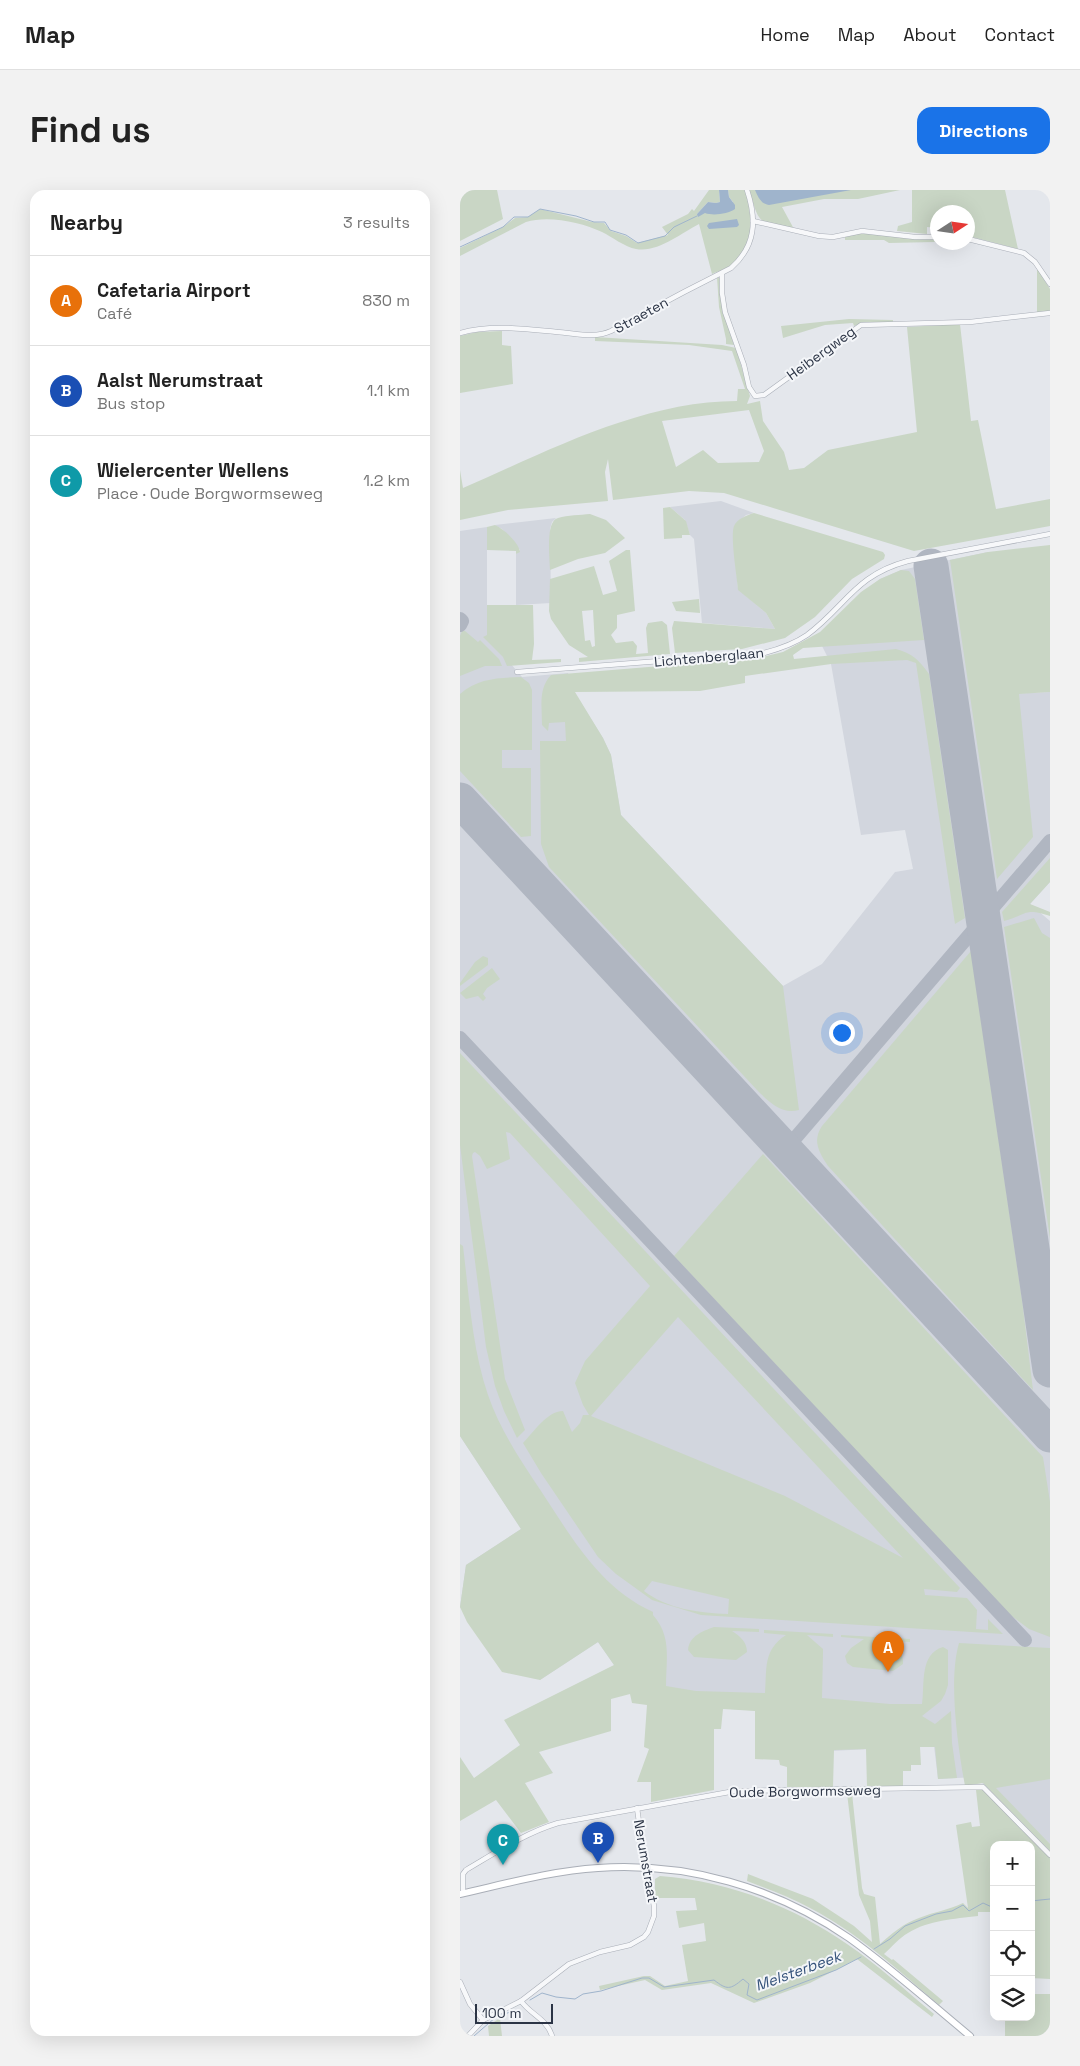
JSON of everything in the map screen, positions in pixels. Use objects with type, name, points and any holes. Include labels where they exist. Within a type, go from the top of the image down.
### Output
[{"type":"main road","points":[[462,1894],[568,1871],[622,1867],[697,1874],[730,1882],[770,1895],[814,1916],[868,1953],[970,2036]]},
{"type":"street","name":"Straeten","points":[[460,333],[491,329],[527,329],[603,335],[731,268],[742,257],[749,244],[754,221],[753,209],[747,190]]},
{"type":"street","points":[[754,221],[819,236],[833,237],[862,232],[930,237]]},
{"type":"street","points":[[975,241],[1024,253],[1030,257],[1050,284]]},
{"type":"street","name":"Heibergweg","points":[[722,273],[722,293],[725,312],[744,365],[749,387],[755,396],[764,395],[861,325],[970,322],[1050,313]]},
{"type":"street","name":"Lichtenberglaan","points":[[517,672],[764,653],[780,649],[806,635],[863,581],[890,567],[908,561],[1050,534]]},
{"type":"street","name":"Oude Borgwormseweg","points":[[462,1894],[466,1870],[526,1836],[558,1823],[735,1791],[983,1788],[1050,1855]]},
{"type":"street","name":"Nerumstraat","points":[[483,2020],[521,2001],[569,1964],[600,1952],[630,1945],[644,1937],[652,1926],[654,1916],[637,1808]]},
{"type":"street","points":[[460,1982],[470,2004],[483,2020],[468,2036]]},
{"type":"street","points":[[521,2001],[529,2011],[545,2022],[552,2036]]},
{"type":"shaded area","points":[[721,501],[754,513],[746,515],[735,525],[733,534],[738,589],[766,613],[775,629],[702,623],[694,539],[690,535],[685,520],[670,507]]},
{"type":"shaded area","points":[[556,518],[552,522],[550,529],[551,603],[516,605],[516,554],[520,550],[502,529],[495,525]]},
{"type":"shaded area","points":[[487,527],[487,636],[522,677],[568,673],[574,692],[603,738],[611,755],[621,815],[783,986],[822,964],[895,872],[913,869],[905,830],[861,835],[831,664],[822,646],[851,602],[880,579],[901,570],[988,552],[1005,694],[1050,692],[1050,882],[1030,904],[1050,921],[1050,1851],[976,1777],[938,1779],[934,1746],[830,1751],[831,1715],[714,1708],[658,1700],[621,1675],[598,1642],[540,1680],[460,1607],[466,1565],[521,1529],[460,1436],[460,531]]},
{"type":"green space","points":[[460,190],[497,190],[503,219],[460,241]]},
{"type":"green space","points":[[709,190],[719,190],[720,202],[708,202],[697,214],[705,213],[733,202],[729,197],[728,190],[745,190],[750,219],[749,238],[741,256],[734,263],[712,274],[699,224],[661,245],[653,248],[636,249],[584,225],[554,219],[535,220],[526,222],[460,256],[460,248],[503,227],[515,218],[528,217],[540,209],[592,222],[604,223],[611,231],[626,236],[637,243],[668,235],[662,227],[688,214],[692,209],[694,211]]},
{"type":"green space","points":[[749,190],[900,190],[858,199],[824,199],[782,207],[794,229],[773,225],[762,220],[756,210]]},
{"type":"green space","points":[[912,190],[1005,190],[1018,249],[975,238],[975,205],[930,205],[930,227],[927,227],[927,234],[897,231],[898,226],[912,222]]},
{"type":"green space","points":[[861,233],[930,239],[930,242],[889,243],[884,240],[845,240],[845,235]]},
{"type":"green space","points":[[1037,268],[1050,289],[1050,311],[1037,313]]},
{"type":"green space","points":[[717,277],[720,278],[723,311],[734,345],[726,344],[719,307]]},
{"type":"green space","points":[[849,319],[893,320],[893,322],[865,322],[854,326],[853,323],[825,325],[783,338],[781,326]]},
{"type":"green space","points":[[960,324],[971,421],[978,420],[996,509],[1050,499],[1050,526],[914,551],[724,493],[689,491],[613,500],[608,459],[605,472],[608,501],[508,510],[460,520],[460,470],[463,488],[596,431],[666,409],[701,403],[737,401],[738,389],[745,389],[732,351],[689,345],[595,341],[595,337],[722,345],[736,348],[750,396],[747,404],[760,401],[763,421],[784,452],[789,470],[804,468],[828,450],[917,432],[907,327]],"holes":[[[749,410],[764,451],[759,462],[718,463],[703,450],[676,467],[662,421]]]},
{"type":"green space","points":[[502,331],[502,345],[511,346],[513,384],[460,393],[460,336],[477,332]]},
{"type":"green space","points":[[670,507],[686,521],[690,535],[682,535],[682,538],[664,539],[663,508]]},
{"type":"green space","points":[[754,513],[883,552],[885,555],[884,559],[852,579],[815,617],[785,638],[742,649],[675,653],[672,628],[674,621],[775,629],[766,613],[738,590],[733,547],[734,526],[740,519]]},
{"type":"green space","points":[[590,514],[606,520],[625,538],[605,553],[578,559],[550,570],[550,533],[554,521],[566,516]]},
{"type":"green space","points":[[495,525],[511,537],[520,552],[516,554],[516,551],[487,550],[487,527]]},
{"type":"green space","points":[[1050,545],[1050,692],[1019,694],[1033,837],[997,879],[950,560],[988,552]]},
{"type":"green space","points":[[626,550],[630,550],[635,611],[617,615],[617,628],[611,635],[616,643],[633,641],[637,646],[636,654],[648,653],[646,628],[648,623],[662,621],[667,625],[670,654],[579,662],[579,658],[588,657],[569,645],[551,619],[549,611],[550,579],[594,566],[603,595],[617,591],[609,561]],"holes":[[[593,610],[595,646],[592,647],[590,640],[585,641],[582,611]]]},
{"type":"green space","points":[[901,570],[909,571],[915,579],[924,640],[803,648],[793,655],[794,659],[896,649],[915,658],[929,674],[965,918],[955,924],[916,663],[907,660],[831,664],[745,676],[745,683],[700,691],[575,692],[611,755],[621,815],[783,986],[799,1110],[787,1111],[771,1103],[757,1090],[549,867],[541,844],[540,741],[566,741],[565,722],[549,723],[548,731],[542,725],[542,692],[551,675],[758,658],[783,652],[820,632],[861,592],[880,579]]},
{"type":"green space","points":[[699,599],[700,613],[676,611],[672,602]]},
{"type":"green space","points":[[487,605],[533,605],[534,644],[532,660],[561,659],[561,662],[507,666],[503,657],[483,637],[487,635]]},
{"type":"green space","points":[[462,631],[465,631],[478,642],[480,640],[499,659],[502,666],[485,666],[460,676],[460,636]]},
{"type":"green space","points":[[521,677],[529,683],[532,690],[532,750],[502,750],[502,768],[531,768],[531,836],[521,837],[460,771],[460,694],[481,682]]},
{"type":"green space","points":[[1050,858],[1050,882],[1030,904],[1050,912],[1050,916],[1030,912],[1004,921],[1002,912]]},
{"type":"green space","points":[[1034,918],[1042,933],[1050,938],[1050,1238],[1004,927]]},
{"type":"green space","points":[[971,951],[1022,1300],[1033,1390],[828,1166],[817,1142],[822,1126]]},
{"type":"green space","points":[[483,956],[488,958],[488,965],[460,986],[460,983],[475,962]]},
{"type":"green space","points":[[492,968],[500,979],[487,988],[483,994],[486,998],[483,1001],[478,996],[466,999],[460,993]]},
{"type":"green space","points":[[460,1053],[960,1588],[957,1592],[924,1589],[925,1595],[967,1598],[977,1610],[976,1629],[988,1630],[988,1619],[1003,1634],[701,1615],[652,1600],[616,1574],[598,1557],[523,1443],[546,1418],[557,1412],[563,1411],[572,1432],[580,1423],[583,1415],[589,1415],[575,1383],[585,1361],[650,1286],[510,1133],[506,1132],[510,1159],[487,1169],[480,1156],[475,1152],[473,1153],[505,1379],[525,1430],[517,1438],[495,1386],[486,1347],[460,1145]],"holes":[[[678,1317],[903,1558],[785,1496],[591,1416]],[[652,1581],[729,1599],[728,1614],[684,1609],[663,1602],[644,1591]]]},
{"type":"green space","points":[[763,1154],[1043,1457],[1050,1502],[1050,1637],[1029,1629],[1009,1614],[674,1256]]},
{"type":"green space","points":[[460,1244],[463,1246],[478,1359],[488,1395],[499,1421],[511,1445],[576,1544],[602,1576],[634,1602],[653,1612],[663,1631],[667,1648],[666,1686],[696,1691],[765,1693],[766,1668],[770,1653],[773,1647],[786,1635],[764,1633],[764,1630],[833,1634],[833,1637],[807,1635],[823,1649],[822,1698],[890,1704],[922,1704],[927,1663],[935,1651],[943,1647],[948,1650],[948,1685],[941,1701],[922,1716],[935,1724],[951,1711],[952,1743],[957,1778],[938,1779],[935,1747],[920,1747],[921,1765],[911,1765],[911,1771],[903,1771],[903,1786],[867,1787],[866,1749],[834,1750],[833,1787],[787,1787],[787,1767],[780,1765],[779,1760],[755,1759],[755,1711],[723,1709],[721,1729],[714,1729],[714,1790],[651,1802],[651,1782],[637,1782],[649,1749],[644,1747],[647,1705],[632,1703],[630,1694],[611,1699],[611,1731],[539,1752],[553,1773],[525,1783],[549,1822],[521,1833],[496,1800],[460,1821],[460,1757],[474,1778],[520,1745],[504,1720],[614,1665],[598,1642],[540,1680],[502,1672],[467,1622],[460,1607],[466,1565],[521,1529],[460,1436]]},
{"type":"green space","points":[[714,1627],[759,1629],[759,1632],[732,1631],[738,1635],[747,1648],[747,1652],[736,1660],[694,1657],[688,1650],[691,1641],[705,1630]]},
{"type":"green space","points":[[841,1635],[910,1639],[910,1642],[888,1641],[899,1651],[903,1660],[903,1664],[893,1671],[853,1667],[847,1663],[845,1656],[851,1648],[864,1639],[841,1637]]},
{"type":"green space","points":[[959,1643],[1050,1648],[1050,1779],[996,1788],[1050,1844],[1050,1851],[983,1783],[965,1786],[957,1734],[954,1695],[954,1676]]},
{"type":"green space","points":[[976,1790],[983,1790],[1034,1841],[990,1841],[990,1912],[978,1912],[978,1916],[924,1925],[905,1935],[884,1954],[893,1959],[943,2001],[939,2005],[861,1940],[828,1918],[779,1893],[747,1881],[748,1874],[813,1899],[854,1926],[872,1942],[870,1921],[859,1895],[847,1793],[852,1793],[862,1888],[864,1894],[875,1897],[880,1944],[898,1929],[913,1920],[963,1903],[968,1908],[956,1825],[971,1822],[972,1827],[980,1826]]},
{"type":"green space","points":[[1035,1842],[1050,1857],[1050,1979],[1035,1978]]},
{"type":"green space","points":[[660,1876],[710,1883],[734,1889],[758,1897],[804,1918],[826,1930],[858,1952],[934,2014],[932,2017],[857,1959],[810,1983],[754,2003],[711,1983],[662,1990],[645,1980],[600,1990],[599,1986],[644,1976],[650,1976],[665,1986],[688,1981],[682,1945],[706,1941],[704,1923],[679,1928],[676,1911],[697,1910],[695,1898],[655,1898],[655,1879]]},
{"type":"green space","points":[[1035,1994],[1050,1994],[1050,2036],[1005,2036],[1005,2021],[1035,2021]]},
{"type":"green space","points":[[500,2018],[502,2036],[489,2036],[488,2026]]},
{"type":"water","points":[[719,190],[728,190],[735,209],[720,214],[705,213],[698,217],[697,214],[708,202],[720,202]]},
{"type":"water","points":[[755,190],[851,190],[769,205],[762,202]]},
{"type":"water","points":[[737,219],[739,225],[737,227],[709,229],[707,226],[709,223]]},
{"type":"waterway","points":[[460,247],[503,227],[514,217],[528,217],[540,209],[576,216],[594,222],[605,222],[610,230],[626,235],[638,243],[665,236],[674,227],[697,216]]},
{"type":"waterway","name":"Melsterbeek","points":[[1035,1901],[1050,1899]]},
{"type":"waterway","name":"Melsterbeek","points":[[874,1949],[890,1939],[905,1926],[936,1914],[952,1911],[963,1905],[969,1911],[983,1903],[990,1906]]},
{"type":"waterway","name":"Melsterbeek","points":[[530,2000],[542,1993],[575,1999],[583,1994],[601,1991],[642,1978],[649,1978],[664,1987],[714,1980],[722,1986],[732,1987],[743,1979],[749,1984],[747,1995],[757,2000],[836,1970],[861,1957]]},
{"type":"waterway","name":"Melsterbeek","points":[[474,2036],[496,2017],[516,2010]]},
{"type":"taxiway","points":[[460,619],[462,621],[460,625]]},
{"type":"taxiway","points":[[785,1150],[1050,841]]},
{"type":"taxiway","points":[[460,1038],[1025,1640]]},
{"type":"runway","points":[[931,566],[1050,1370]]},
{"type":"runway","points":[[460,800],[1050,1435]]},
{"type":"place","name":"Cafetaria Airport","points":[[888,1672]]},
{"type":"place","name":"Aalst Nerumstraat","points":[[598,1863]]},
{"type":"place","name":"Wielercenter Wellens","points":[[503,1865]]}]
